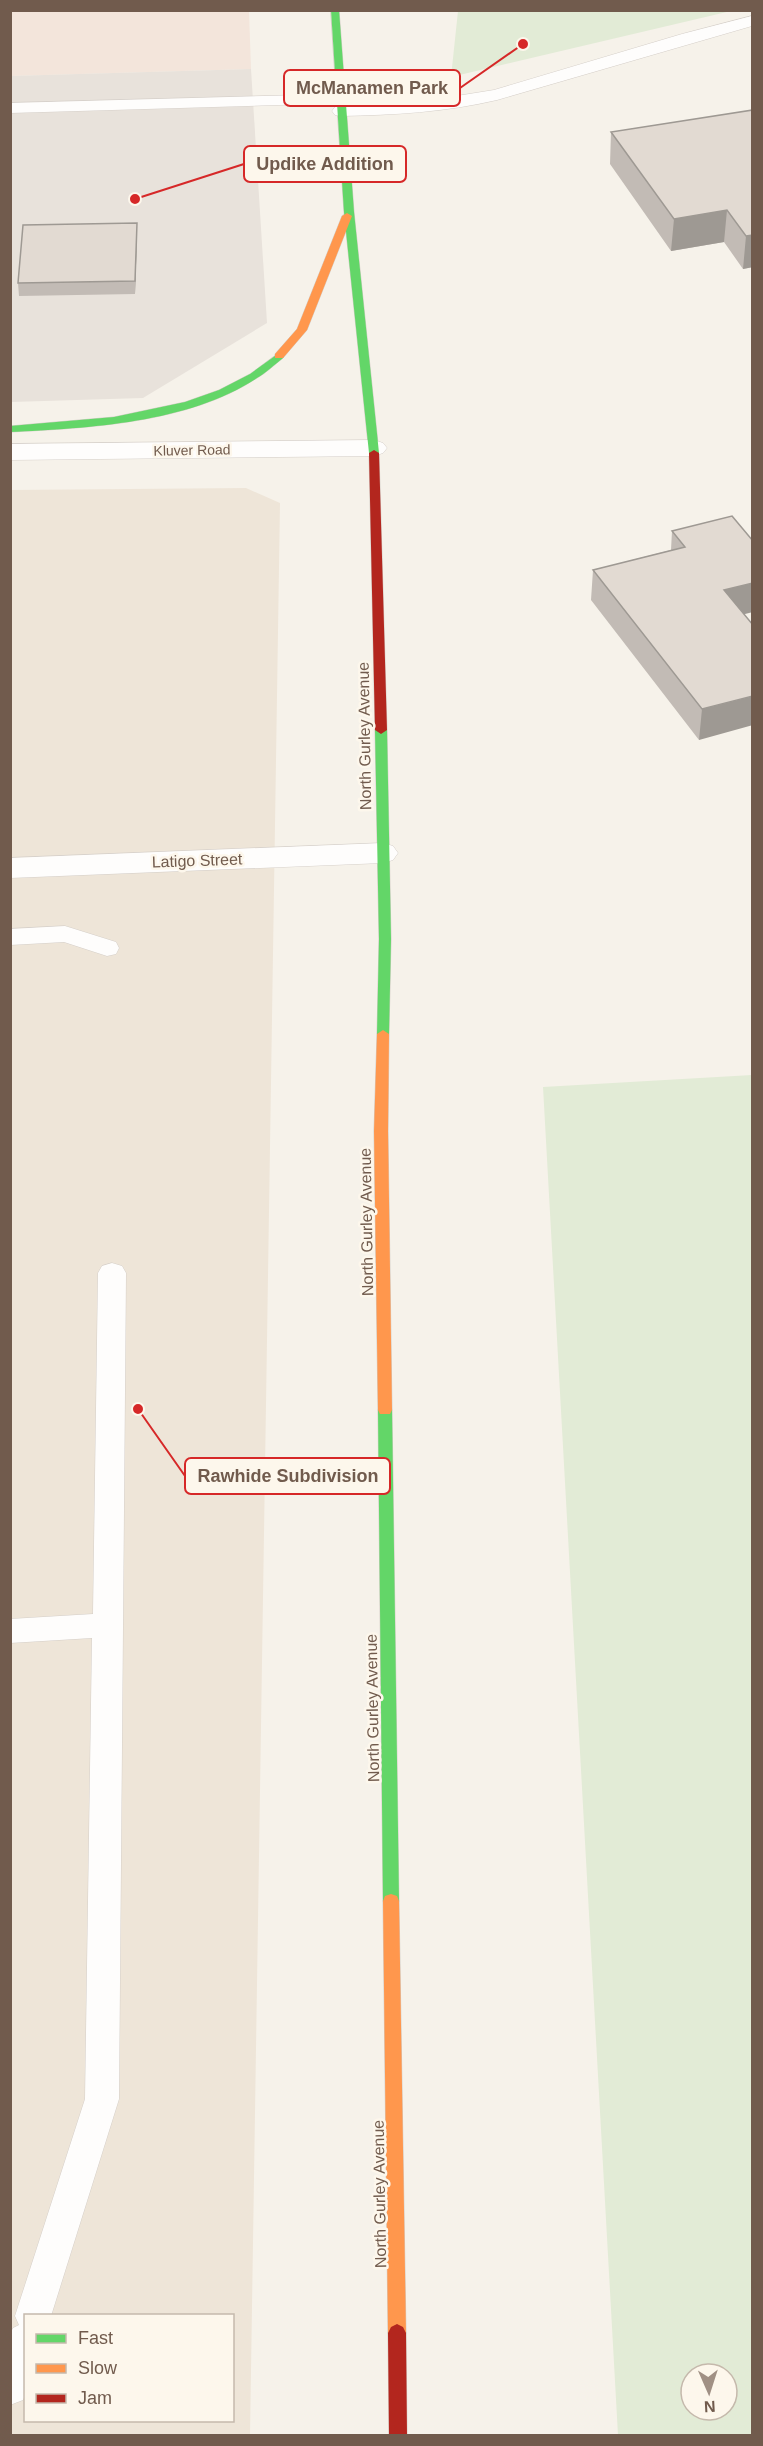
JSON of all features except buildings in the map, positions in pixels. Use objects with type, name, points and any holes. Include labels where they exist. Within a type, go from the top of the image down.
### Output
[{"type":"street","name":"North Gurley Avenue","points":[[334,10],[349,212],[374,448],[385,939],[381,1131],[398,2436]]},
{"type":"street","points":[[10,429],[47,429],[164,412],[220,392],[266,368],[298,337],[349,212]]},
{"type":"street","name":"Kluver Road","points":[[10,452],[374,448]]},
{"type":"street","name":"Latigo Street","points":[[10,868],[383,853]]},
{"type":"lane","points":[[10,108],[341,105],[401,109],[495,96],[689,36],[753,21]]},
{"type":"lane","points":[[10,937],[65,934],[107,948]]},
{"type":"lane","points":[[34,2314],[102,2098],[112,1273]]},
{"type":"lane","points":[[10,1630],[109,1625]]},
{"type":"lane","points":[[10,2387],[24,2346]]},
{"type":"shaded area","points":[[10,11],[249,11],[251,69],[11,76]]},
{"type":"shaded area","points":[[251,69],[267,323],[143,398],[11,402],[10,76]]},
{"type":"shaded area","points":[[246,488],[280,503],[250,2435],[11,2435],[10,490]]},
{"type":"green space","points":[[458,10],[731,11],[451,77]]},
{"type":"green space","points":[[752,1075],[752,2435],[618,2435],[543,1087]]},
{"type":"traffic: fast","points":[[335,10],[349,212],[374,453]]},
{"type":"traffic: fast","points":[[10,429],[77,425],[152,414],[189,405],[223,392],[253,376],[279,356]]},
{"type":"traffic: fast","points":[[381,730],[385,939],[383,1034]]},
{"type":"traffic: fast","points":[[385,1410],[391,1901]]},
{"type":"traffic: slow","points":[[279,356],[302,330],[347,216]]},
{"type":"traffic: slow","points":[[383,1034],[381,1131],[385,1410]]},
{"type":"traffic: slow","points":[[391,1901],[397,2333]]},
{"type":"traffic: jam","points":[[374,453],[381,730]]},
{"type":"traffic: jam","points":[[397,2333],[398,2436]]},
{"type":"place","name":"McManamen Park","points":[[523,44]]},
{"type":"place","name":"Updike Addition","points":[[135,199]]},
{"type":"place","name":"Rawhide Subdivision","points":[[138,1409]]}]
